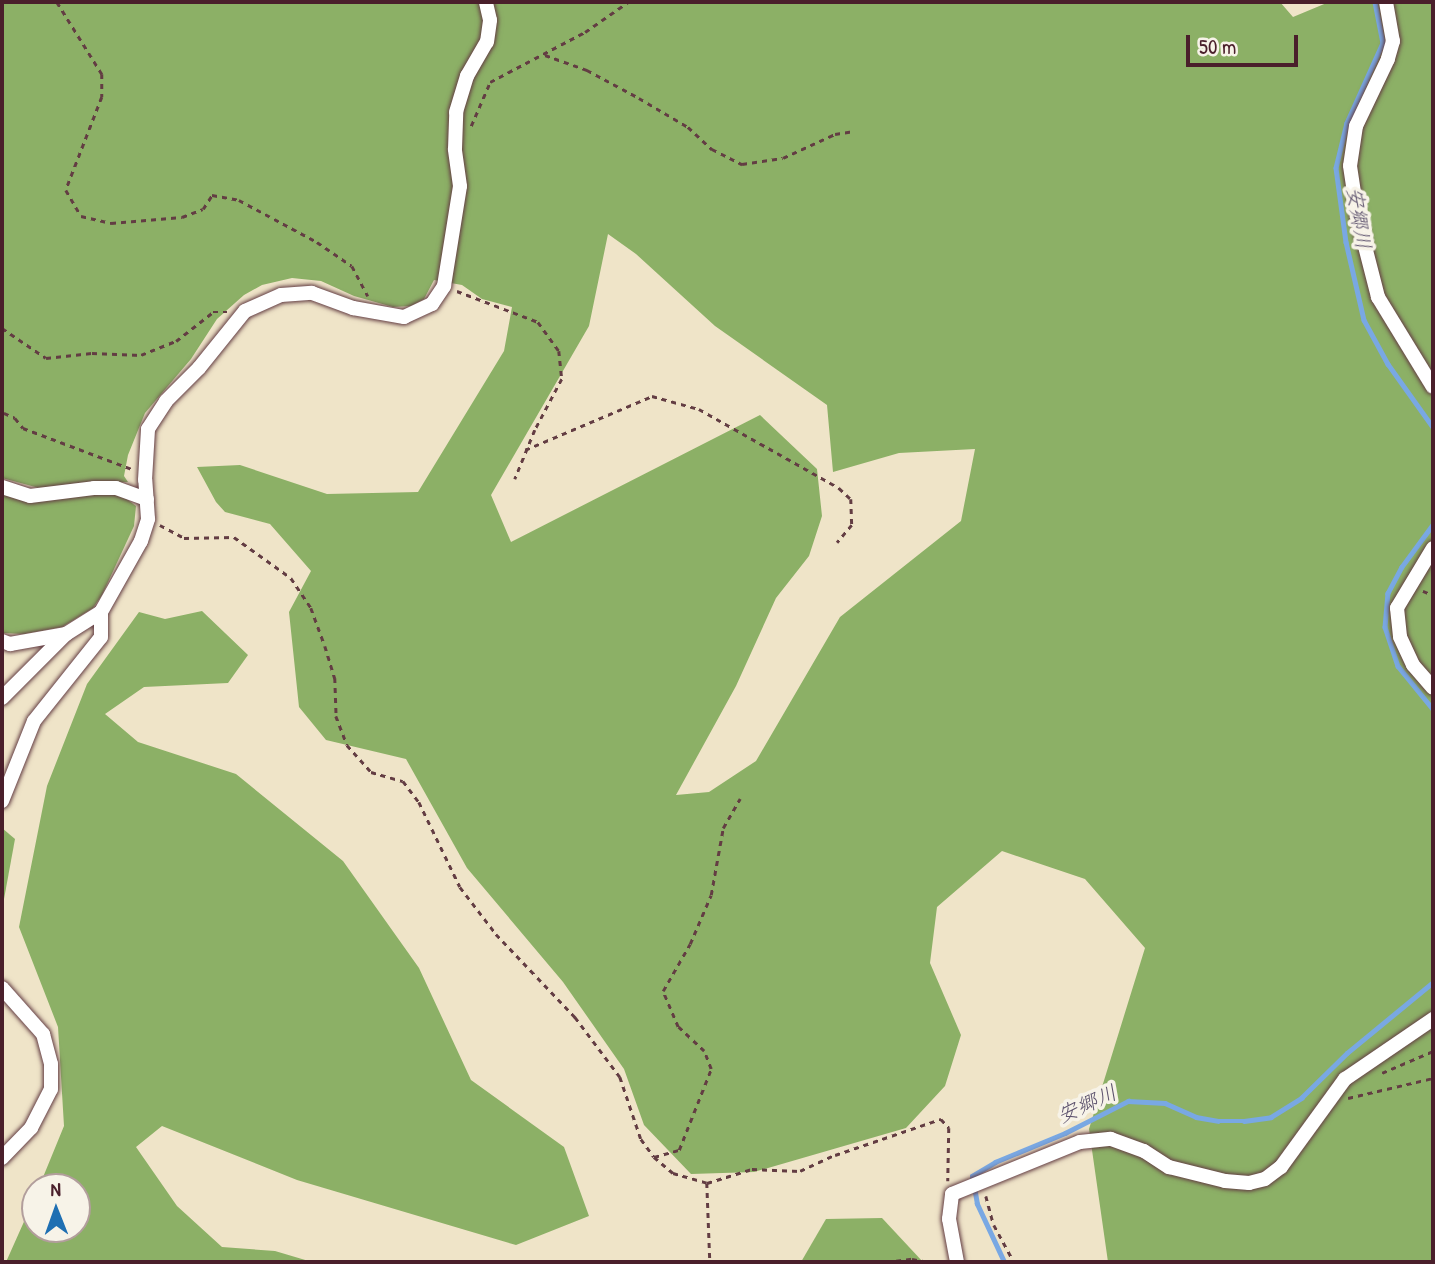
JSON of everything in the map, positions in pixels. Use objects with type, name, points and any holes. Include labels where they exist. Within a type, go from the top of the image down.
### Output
[{"type":"street","points":[[2,698],[66,634],[101,612],[141,541],[148,519],[145,480],[148,429],[166,401],[199,368],[245,311],[281,295],[312,293],[378,314],[404,317],[432,303],[444,286],[460,186],[455,149],[456,112],[467,76],[487,42],[490,20],[486,2]]},
{"type":"street","points":[[1386,2],[1392,41],[1388,59],[1356,126],[1350,166],[1358,219],[1378,297],[1433,387]]},
{"type":"street","points":[[2,487],[30,496],[116,488],[147,499]]},
{"type":"street","points":[[1433,548],[1398,608],[1401,637],[1409,656],[1433,688]]},
{"type":"street","points":[[2,801],[34,721],[101,637],[101,612]]},
{"type":"street","points":[[2,641],[10,644],[66,634]]},
{"type":"street","points":[[2,988],[43,1034],[51,1065],[51,1089],[31,1128],[2,1158]]},
{"type":"street","points":[[957,1262],[949,1219],[958,1193],[1080,1142],[1111,1139],[1144,1150],[1169,1167],[1192,1175],[1249,1183],[1265,1179],[1281,1167],[1345,1079],[1433,1019]]},
{"type":"path","points":[[57,2],[102,74],[102,97],[66,190],[81,216],[111,223],[182,217],[202,209],[212,195],[239,200],[317,242],[352,266],[378,314]]},
{"type":"path","points":[[470,128],[490,82],[585,33],[628,2]]},
{"type":"path","points":[[545,54],[587,70],[639,99],[688,127],[712,149],[742,164],[783,158],[835,134],[853,131]]},
{"type":"path","points":[[444,286],[538,322],[559,351],[562,379],[525,450],[515,479]]},
{"type":"path","points":[[2,328],[46,358],[92,353],[141,355],[176,341],[213,312],[245,311]]},
{"type":"path","points":[[525,450],[652,396],[699,409],[845,493],[851,499],[852,525],[837,543]]},
{"type":"path","points":[[4,413],[15,418],[23,428],[69,448],[116,462],[135,471],[145,480]]},
{"type":"path","points":[[148,519],[184,538],[234,537],[291,578],[311,608],[326,646],[335,678],[336,716],[347,745],[371,772],[403,781],[419,802],[460,887],[496,934],[575,1017],[620,1077],[642,1139],[654,1157],[673,1173],[707,1183],[752,1169],[800,1171],[835,1155],[941,1119],[949,1128],[946,1174],[958,1193]]},
{"type":"path","points":[[654,1157],[679,1150],[711,1069],[704,1051],[678,1027],[663,991],[690,944],[711,895],[723,828],[740,798]]},
{"type":"path","points":[[1375,1076],[1433,1051]]},
{"type":"path","points":[[1354,1090],[1344,1099],[1433,1078]]},
{"type":"path","points":[[707,1183],[710,1262]]},
{"type":"path","points":[[980,1185],[994,1225],[1014,1262]]},
{"type":"path","points":[[886,1262],[912,1259],[929,1262]]},
{"type":"green space","points":[[2,2],[1280,2],[1293,17],[1329,2],[1433,2],[1433,1262],[1108,1262],[1089,1129],[1145,948],[1085,879],[1002,851],[937,907],[930,963],[961,1035],[945,1086],[906,1128],[754,1172],[691,1174],[644,1125],[624,1069],[563,982],[467,868],[406,759],[326,740],[299,707],[289,612],[311,571],[270,524],[225,512],[216,502],[197,467],[240,465],[327,494],[418,492],[504,351],[512,307],[482,299],[462,285],[434,280],[424,299],[411,306],[393,307],[354,296],[321,281],[292,278],[262,285],[244,295],[217,319],[191,359],[145,413],[128,455],[124,476],[128,482],[80,483],[39,488],[2,478]],"holes":[[[608,234],[636,254],[715,326],[827,405],[833,472],[899,453],[975,449],[961,521],[840,617],[756,761],[709,792],[676,795],[736,686],[776,598],[809,556],[822,516],[817,469],[760,415],[511,542],[491,495],[589,326]]]},
{"type":"green space","points":[[2,490],[120,494],[136,506],[134,526],[102,595],[93,608],[62,627],[24,634],[2,633]]},
{"type":"green space","points":[[202,611],[248,655],[228,683],[144,687],[105,714],[138,742],[236,774],[343,861],[419,968],[471,1080],[564,1147],[589,1216],[516,1245],[297,1180],[162,1126],[136,1147],[177,1206],[222,1247],[275,1251],[312,1262],[6,1262],[21,1228],[21,1243],[91,1243],[91,1173],[45,1173],[64,1126],[58,1027],[19,927],[47,786],[87,684],[139,612],[165,619]]},
{"type":"green space","points":[[2,828],[15,839],[2,910]]},
{"type":"green space","points":[[882,1218],[923,1262],[801,1262],[826,1219]]},
{"type":"waterway","name":"安郷川","points":[[1375,2],[1383,43],[1347,123],[1336,168],[1346,242],[1364,320],[1388,364],[1433,427]]},
{"type":"waterway","name":"安郷川","points":[[1433,525],[1402,567],[1388,593],[1385,627],[1398,666],[1433,709]]},
{"type":"waterway","name":"安郷川","points":[[1004,1262],[977,1204],[972,1176],[995,1162],[1065,1133],[1128,1101],[1165,1103],[1196,1117],[1218,1121],[1271,1117],[1301,1098],[1347,1053],[1433,982]]}]
